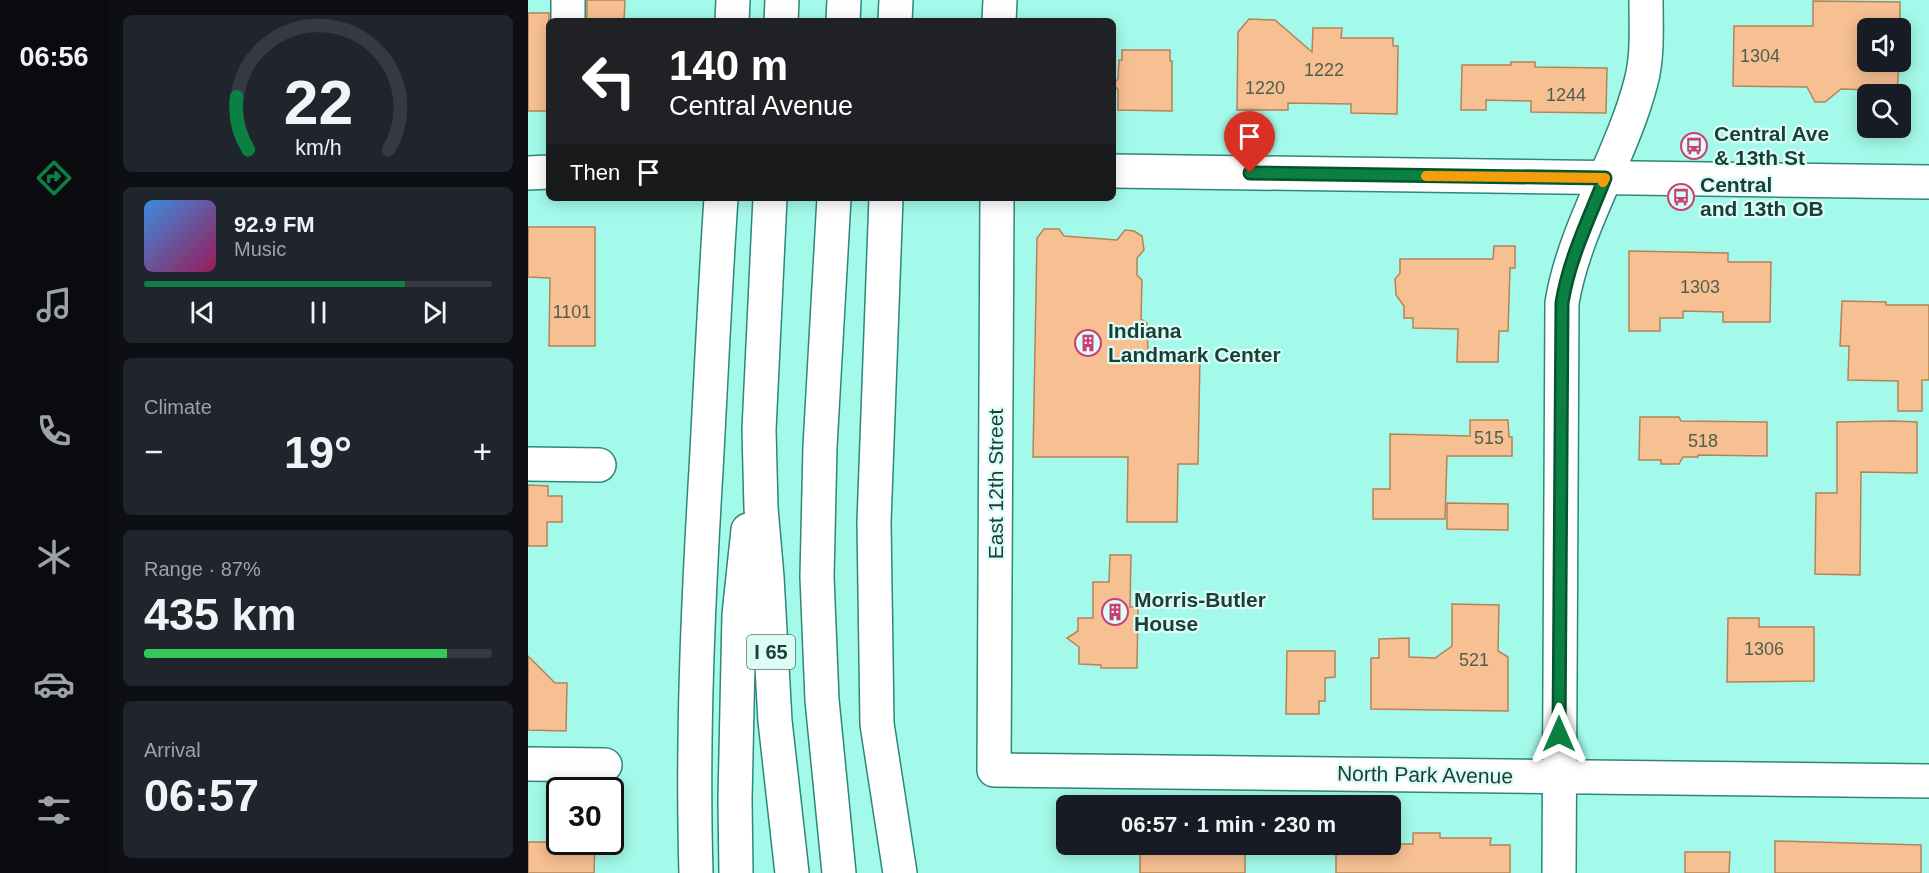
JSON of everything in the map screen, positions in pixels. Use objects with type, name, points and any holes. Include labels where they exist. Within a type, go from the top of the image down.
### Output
[{"type":"main road","points":[[568,0],[568,18]]},
{"type":"main road","points":[[732,18],[733,0]]},
{"type":"main road","points":[[781,18],[782,0]]},
{"type":"main road","points":[[843,18],[844,0]]},
{"type":"main road","points":[[895,18],[896,0]]},
{"type":"main road","points":[[999,0],[999,18]]},
{"type":"main road","points":[[1559,873],[1562,303],[1564,287],[1576,250],[1628,124],[1641,85],[1646,57],[1646,0]]},
{"type":"main road","points":[[1116,171],[1929,182]]},
{"type":"main road","points":[[528,173],[546,172]]},
{"type":"main road","points":[[696,873],[696,680],[721,201]]},
{"type":"main road","name":"I 65","points":[[770,201],[759,430],[760,508],[767,577],[775,721],[792,873]]},
{"type":"main road","name":"I 65","points":[[834,201],[820,447],[817,576],[822,700],[832,771],[851,873]]},
{"type":"main road","points":[[886,201],[874,522],[877,724],[900,873]]},
{"type":"main road","name":"East 12th Street","points":[[993,770],[997,201]]},
{"type":"main road","points":[[736,873],[735,800],[739,615],[759,430]]},
{"type":"main road","points":[[528,464],[599,465]]},
{"type":"main road","points":[[822,700],[839,873]]},
{"type":"main road","points":[[528,764],[605,765]]},
{"type":"main road","name":"North Park Avenue","points":[[993,770],[1929,781]]},
{"type":"building","points":[[587,0],[625,0],[624,18],[587,18]]},
{"type":"building","points":[[1813,1],[1900,2],[1900,18],[1857,18],[1857,72],[1898,72],[1898,84],[1857,84],[1857,89],[1841,89],[1825,102],[1815,102],[1807,87],[1733,86],[1734,26],[1813,26]]},
{"type":"building","points":[[528,13],[549,13],[549,18],[546,18],[546,111],[528,111]]},
{"type":"building","points":[[1249,19],[1275,20],[1312,52],[1313,28],[1342,28],[1341,38],[1393,38],[1393,46],[1398,46],[1397,114],[1351,113],[1351,104],[1288,103],[1288,110],[1237,110],[1238,32]]},
{"type":"building","points":[[1122,50],[1170,50],[1172,111],[1118,110],[1116,81],[1119,60],[1122,60]]},
{"type":"building","points":[[1511,62],[1535,62],[1535,67],[1607,68],[1606,113],[1531,112],[1531,101],[1486,100],[1486,110],[1461,110],[1462,65],[1511,65]]},
{"type":"building","points":[[528,227],[595,227],[595,346],[549,346],[550,278],[528,277]]},
{"type":"building","name":"Indiana Landmark Center","points":[[1044,229],[1059,229],[1064,236],[1117,240],[1125,230],[1134,231],[1142,236],[1144,250],[1137,258],[1137,275],[1142,280],[1141,319],[1147,323],[1148,357],[1200,357],[1198,464],[1178,464],[1177,522],[1127,522],[1128,457],[1033,457],[1037,238]]},
{"type":"building","points":[[1494,246],[1515,246],[1515,268],[1510,268],[1508,331],[1499,331],[1498,362],[1457,362],[1458,329],[1413,328],[1413,318],[1404,318],[1404,306],[1396,295],[1395,279],[1400,273],[1400,259],[1493,259]]},
{"type":"building","points":[[1629,251],[1728,253],[1728,262],[1771,262],[1770,322],[1723,322],[1723,312],[1683,311],[1683,318],[1660,318],[1660,331],[1629,331]]},
{"type":"building","points":[[1842,301],[1886,302],[1886,305],[1929,305],[1929,380],[1922,380],[1922,411],[1898,411],[1898,381],[1848,380],[1849,346],[1840,346]]},
{"type":"building","points":[[1640,417],[1679,417],[1681,421],[1767,422],[1767,456],[1698,455],[1698,457],[1683,457],[1679,464],[1661,464],[1661,460],[1639,460]]},
{"type":"building","points":[[1470,420],[1508,420],[1509,437],[1512,437],[1512,456],[1447,456],[1445,519],[1373,519],[1373,489],[1390,489],[1390,434],[1470,436]]},
{"type":"building","points":[[1837,422],[1917,422],[1917,473],[1861,472],[1860,575],[1815,574],[1816,493],[1837,493]]},
{"type":"building","points":[[528,485],[548,486],[548,496],[562,496],[562,522],[547,522],[547,546],[528,546]]},
{"type":"building","points":[[1447,503],[1508,504],[1508,530],[1447,529]]},
{"type":"building","name":"Morris-Butler House","points":[[1110,555],[1131,555],[1130,607],[1138,607],[1137,668],[1101,668],[1101,665],[1079,664],[1079,647],[1067,638],[1078,631],[1078,618],[1093,618],[1093,582],[1109,582]]},
{"type":"building","points":[[1452,604],[1499,605],[1498,651],[1508,657],[1508,711],[1371,709],[1371,658],[1379,658],[1379,639],[1409,638],[1409,657],[1435,658],[1452,646]]},
{"type":"building","points":[[1728,618],[1759,618],[1759,627],[1814,627],[1814,681],[1727,682]]},
{"type":"building","points":[[1287,651],[1335,651],[1335,677],[1325,678],[1325,701],[1319,701],[1319,714],[1286,714]]},
{"type":"building","points":[[528,656],[555,683],[567,683],[566,731],[528,730]]},
{"type":"building","points":[[1413,833],[1440,833],[1440,838],[1491,838],[1490,845],[1510,845],[1510,873],[1336,873],[1336,855],[1401,855],[1401,844],[1413,844]]},
{"type":"building","points":[[1775,841],[1921,845],[1921,873],[1775,873]]},
{"type":"building","points":[[528,842],[546,842],[546,855],[595,855],[594,873],[528,873]]},
{"type":"building","points":[[1685,852],[1730,852],[1729,873],[1685,873]]},
{"type":"building","points":[[1140,855],[1245,855],[1245,873],[1140,873]]},
{"type":"slow traffic","points":[[1426,176],[1605,178],[1603,182]]},
{"type":"place","name":"Central Ave & 13th St","points":[[1694,146]]},
{"type":"place","name":"Central and 13th OB","points":[[1681,197]]},
{"type":"place","name":"Indiana Landmark Center","points":[[1088,343]]},
{"type":"place","name":"Morris-Butler House","points":[[1115,612]]},
{"type":"route","points":[[1250,173],[1605,178],[1576,250],[1564,287],[1562,303],[1559,734]]}]
